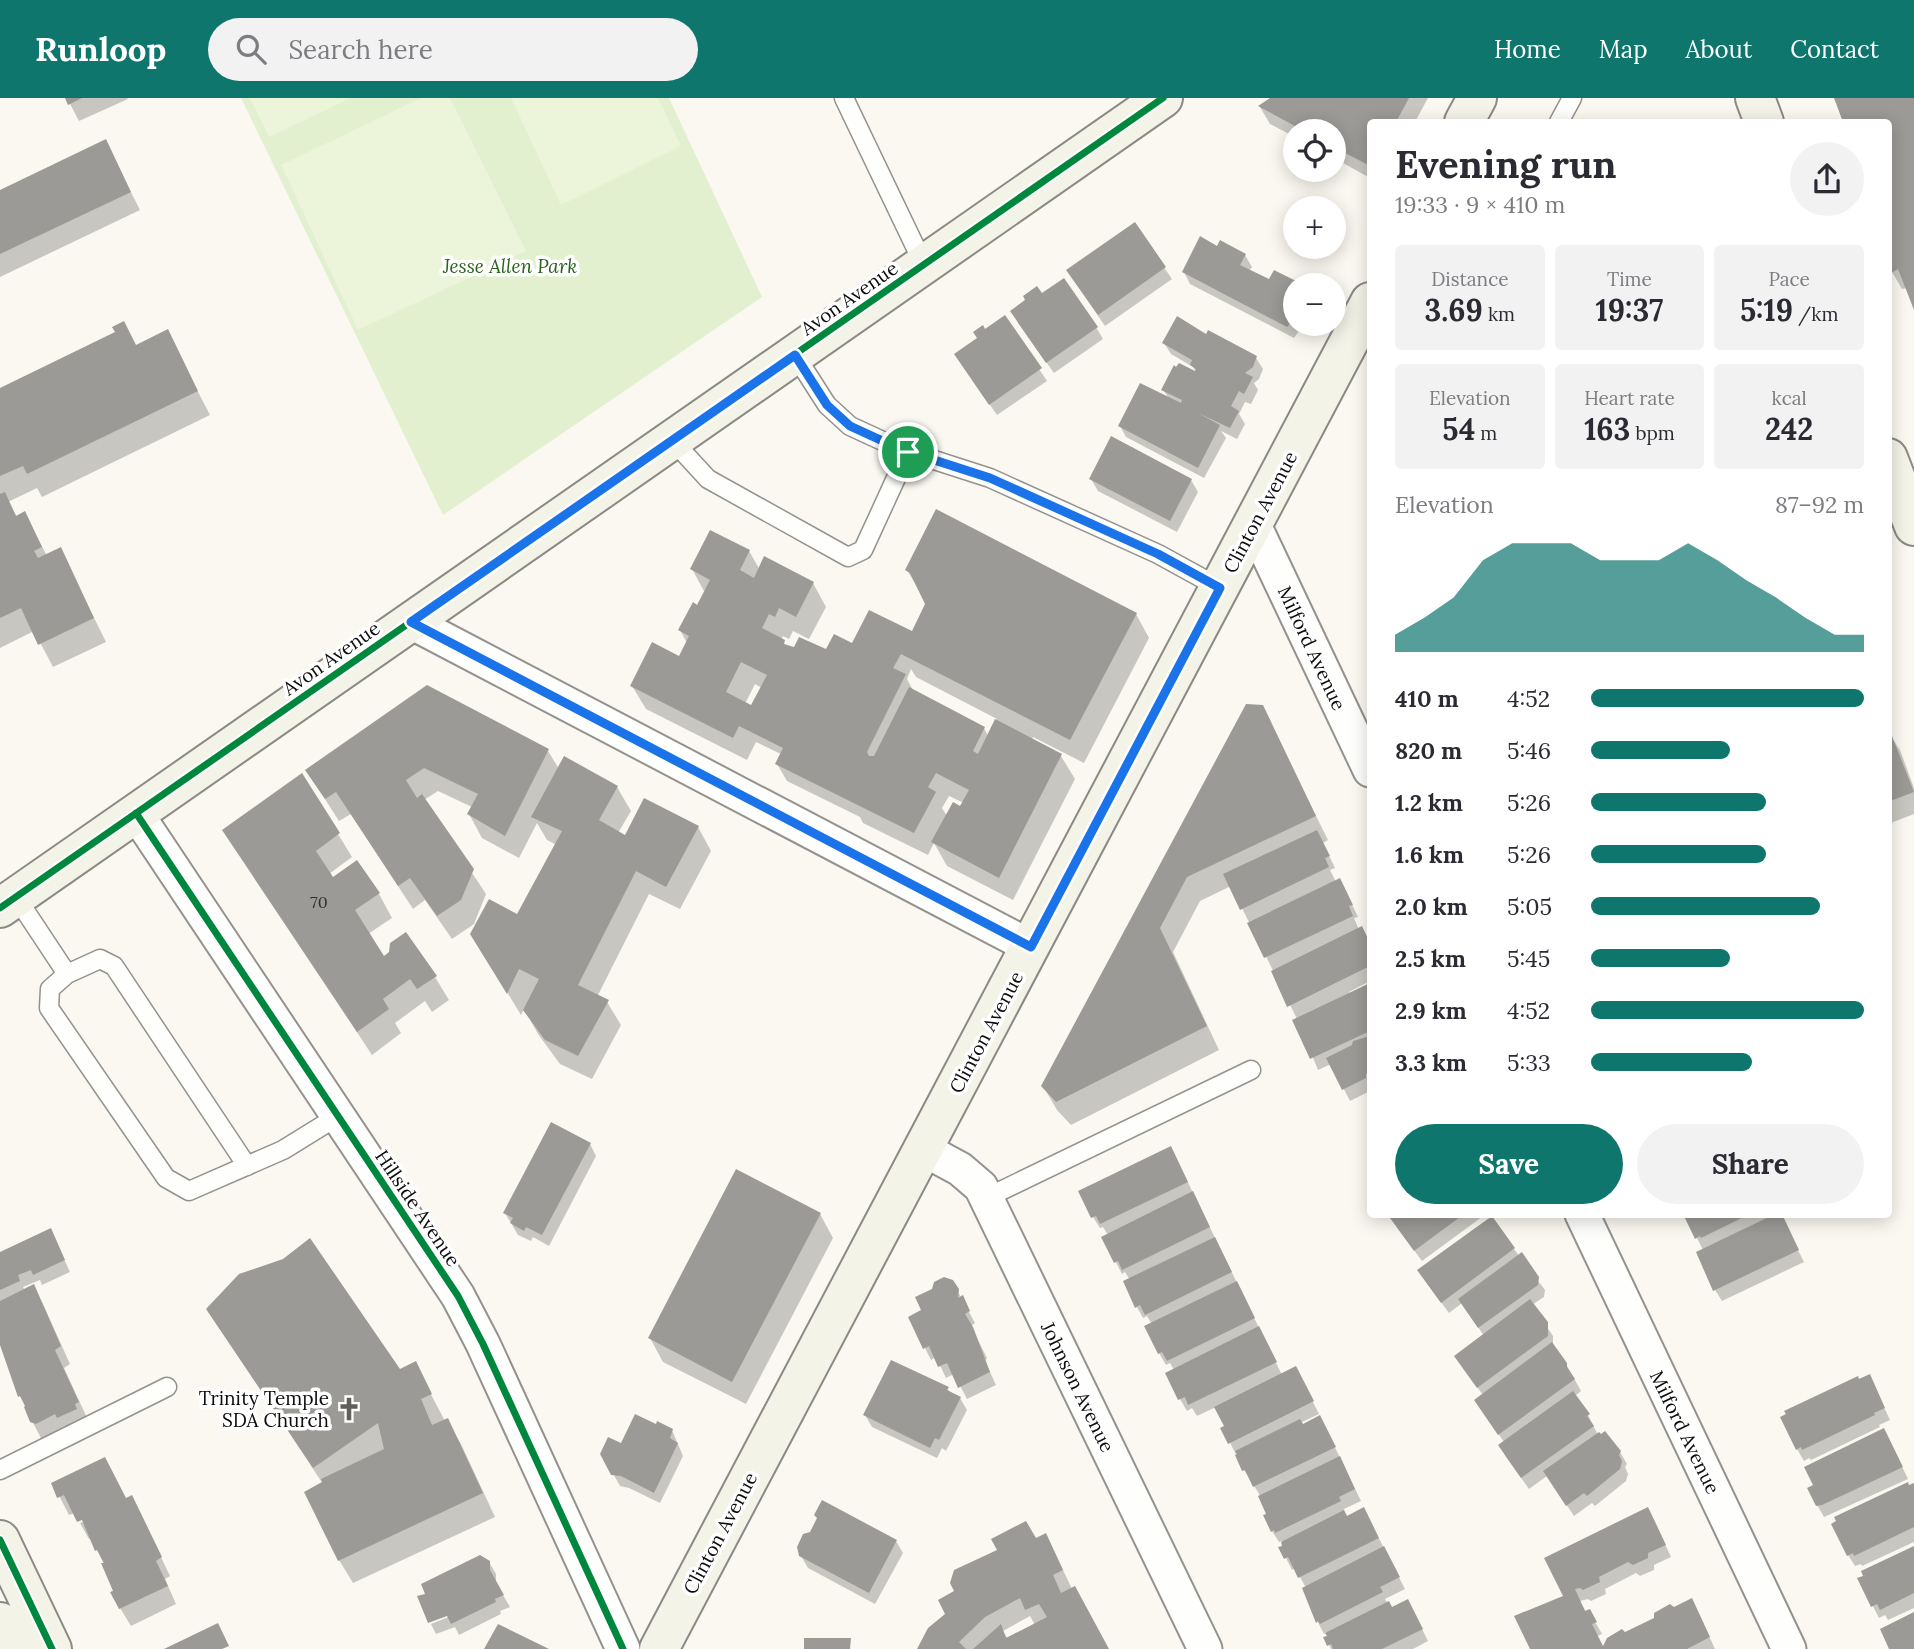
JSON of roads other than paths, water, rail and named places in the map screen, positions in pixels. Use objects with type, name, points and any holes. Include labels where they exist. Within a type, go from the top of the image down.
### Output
[{"type":"main road","name":"Avon Avenue","points":[[8,903],[1163,98]]},
{"type":"main road","points":[[1466,119],[1477,98]]},
{"type":"main road","points":[[1755,98],[1763,119]]},
{"type":"main road","name":"Clinton Avenue","points":[[659,1649],[1367,308]]},
{"type":"main road","points":[[1892,468],[1914,526]]},
{"type":"main road","points":[[0,1540],[52,1649]]},
{"type":"main road","points":[[0,1622],[13,1649]]},
{"type":"street","name":"Milford Avenue","points":[[1254,525],[1367,764]]},
{"type":"street","points":[[411,622],[1031,947]]},
{"type":"street","name":"Hillside Avenue","points":[[136,813],[458,1296],[483,1344],[623,1649]]},
{"type":"street","name":"Johnson Avenue","points":[[923,1149],[970,1177],[981,1187],[1205,1649]]},
{"type":"street","name":"Milford Avenue","points":[[1584,1218],[1789,1649]]},
{"type":"lane","points":[[844,98],[924,265]]},
{"type":"lane","points":[[1561,119],[1572,98]]},
{"type":"lane","points":[[795,355],[827,405],[850,426],[908,452],[990,478],[1158,554],[1220,588]]},
{"type":"lane","points":[[672,440],[708,479],[848,557],[863,550],[908,452]]},
{"type":"lane","points":[[8,903],[67,974]]},
{"type":"lane","points":[[247,1166],[114,966],[100,959],[67,974],[50,989],[49,1008],[166,1178],[189,1191],[247,1166],[283,1150],[338,1116]]},
{"type":"lane","points":[[986,1198],[1251,1070]]},
{"type":"lane","points":[[0,1469],[167,1387]]},
{"type":"place","name":"Trinity Temple SDA Church","points":[[349,1409]]},
{"type":"park label","name":"Jesse Allen Park","points":[[510,266]]}]
